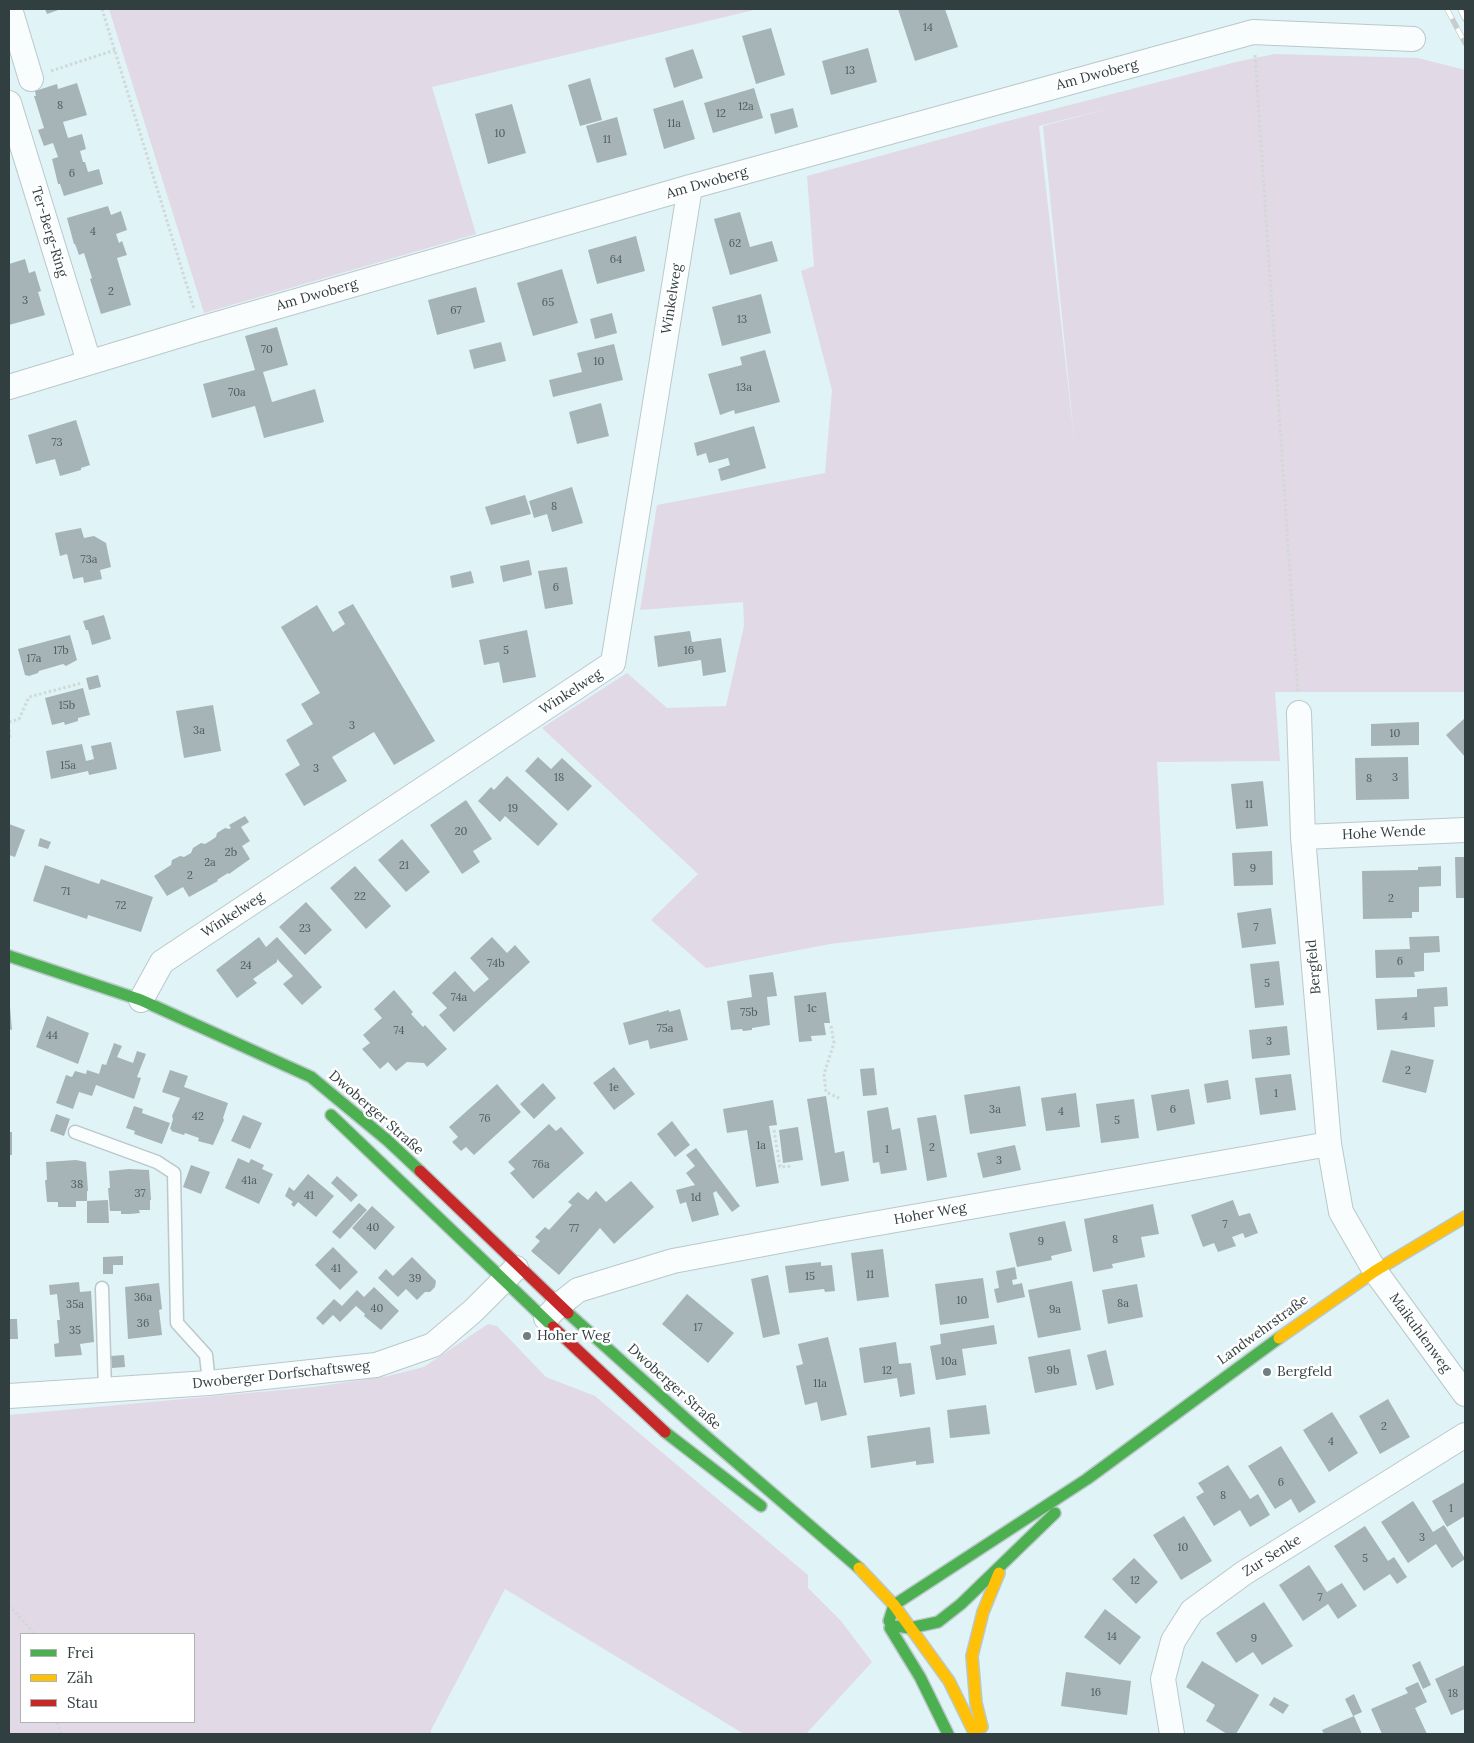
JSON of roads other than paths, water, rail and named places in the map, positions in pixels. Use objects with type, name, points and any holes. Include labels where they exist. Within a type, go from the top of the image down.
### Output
[{"type":"street","points":[[10,9],[26,80]]},
{"type":"street","name":"Am Dwoberg","points":[[9,387],[200,329],[690,187],[1253,32],[1413,38]]},
{"type":"street","name":"Ter-Berg-Ring","points":[[9,103],[89,362]]},
{"type":"street","name":"Winkelweg","points":[[141,1000],[162,962],[614,663],[690,187]]},
{"type":"street","name":"Bergfeld","points":[[1299,713],[1303,837],[1329,1144],[1341,1212],[1375,1271]]},
{"type":"street","name":"Hohe Wende","points":[[1303,837],[1465,830]]},
{"type":"street","name":"Dwoberger Straße","points":[[9,956],[141,1000],[311,1077],[320,1084],[388,1140],[511,1273],[552,1312],[693,1425],[867,1576],[894,1605],[949,1681],[975,1734]]},
{"type":"street","name":"Dwoberger Straße","points":[[216,1033],[282,1076]]},
{"type":"street","name":"Dwoberger Straße","points":[[323,1109],[511,1273],[552,1312],[673,1440],[772,1514]]},
{"type":"street","name":"Hoher Weg","points":[[552,1312],[578,1290],[682,1260],[823,1232],[1329,1144]]},
{"type":"street","name":"Landwehrstraße","points":[[894,1605],[1087,1479],[1316,1310],[1375,1271],[1465,1218]]},
{"type":"street","name":"Maikuhlenweg","points":[[1375,1271],[1465,1394]]},
{"type":"street","name":"Dwoberger Dorfschaftsweg","points":[[9,1396],[209,1383],[376,1365],[433,1345],[473,1311],[511,1273]]},
{"type":"street","name":"Zur Senke","points":[[1172,1734],[1163,1679],[1173,1641],[1192,1611],[1244,1573],[1465,1434]]},
{"type":"street","name":"Landwehrstraße","points":[[885,1621],[910,1628],[938,1622],[961,1604],[1038,1530],[1087,1479]]},
{"type":"street","name":"Landwehrstraße","points":[[984,1734],[976,1703],[972,1656],[983,1612],[1003,1562]]},
{"type":"street","points":[[894,1605],[885,1621],[920,1678],[948,1734]]},
{"type":"lane","points":[[75,1132],[157,1162],[174,1173],[177,1322],[206,1355],[209,1383]]},
{"type":"lane","points":[[102,1288],[105,1390]]},
{"type":"railway","points":[[1447,9],[1465,43]]},
{"type":"railway","points":[[1460,9],[1465,19]]},
{"type":"place","name":"Hoher Weg","points":[[527,1336]]},
{"type":"place","name":"Bergfeld","points":[[1267,1372]]}]
